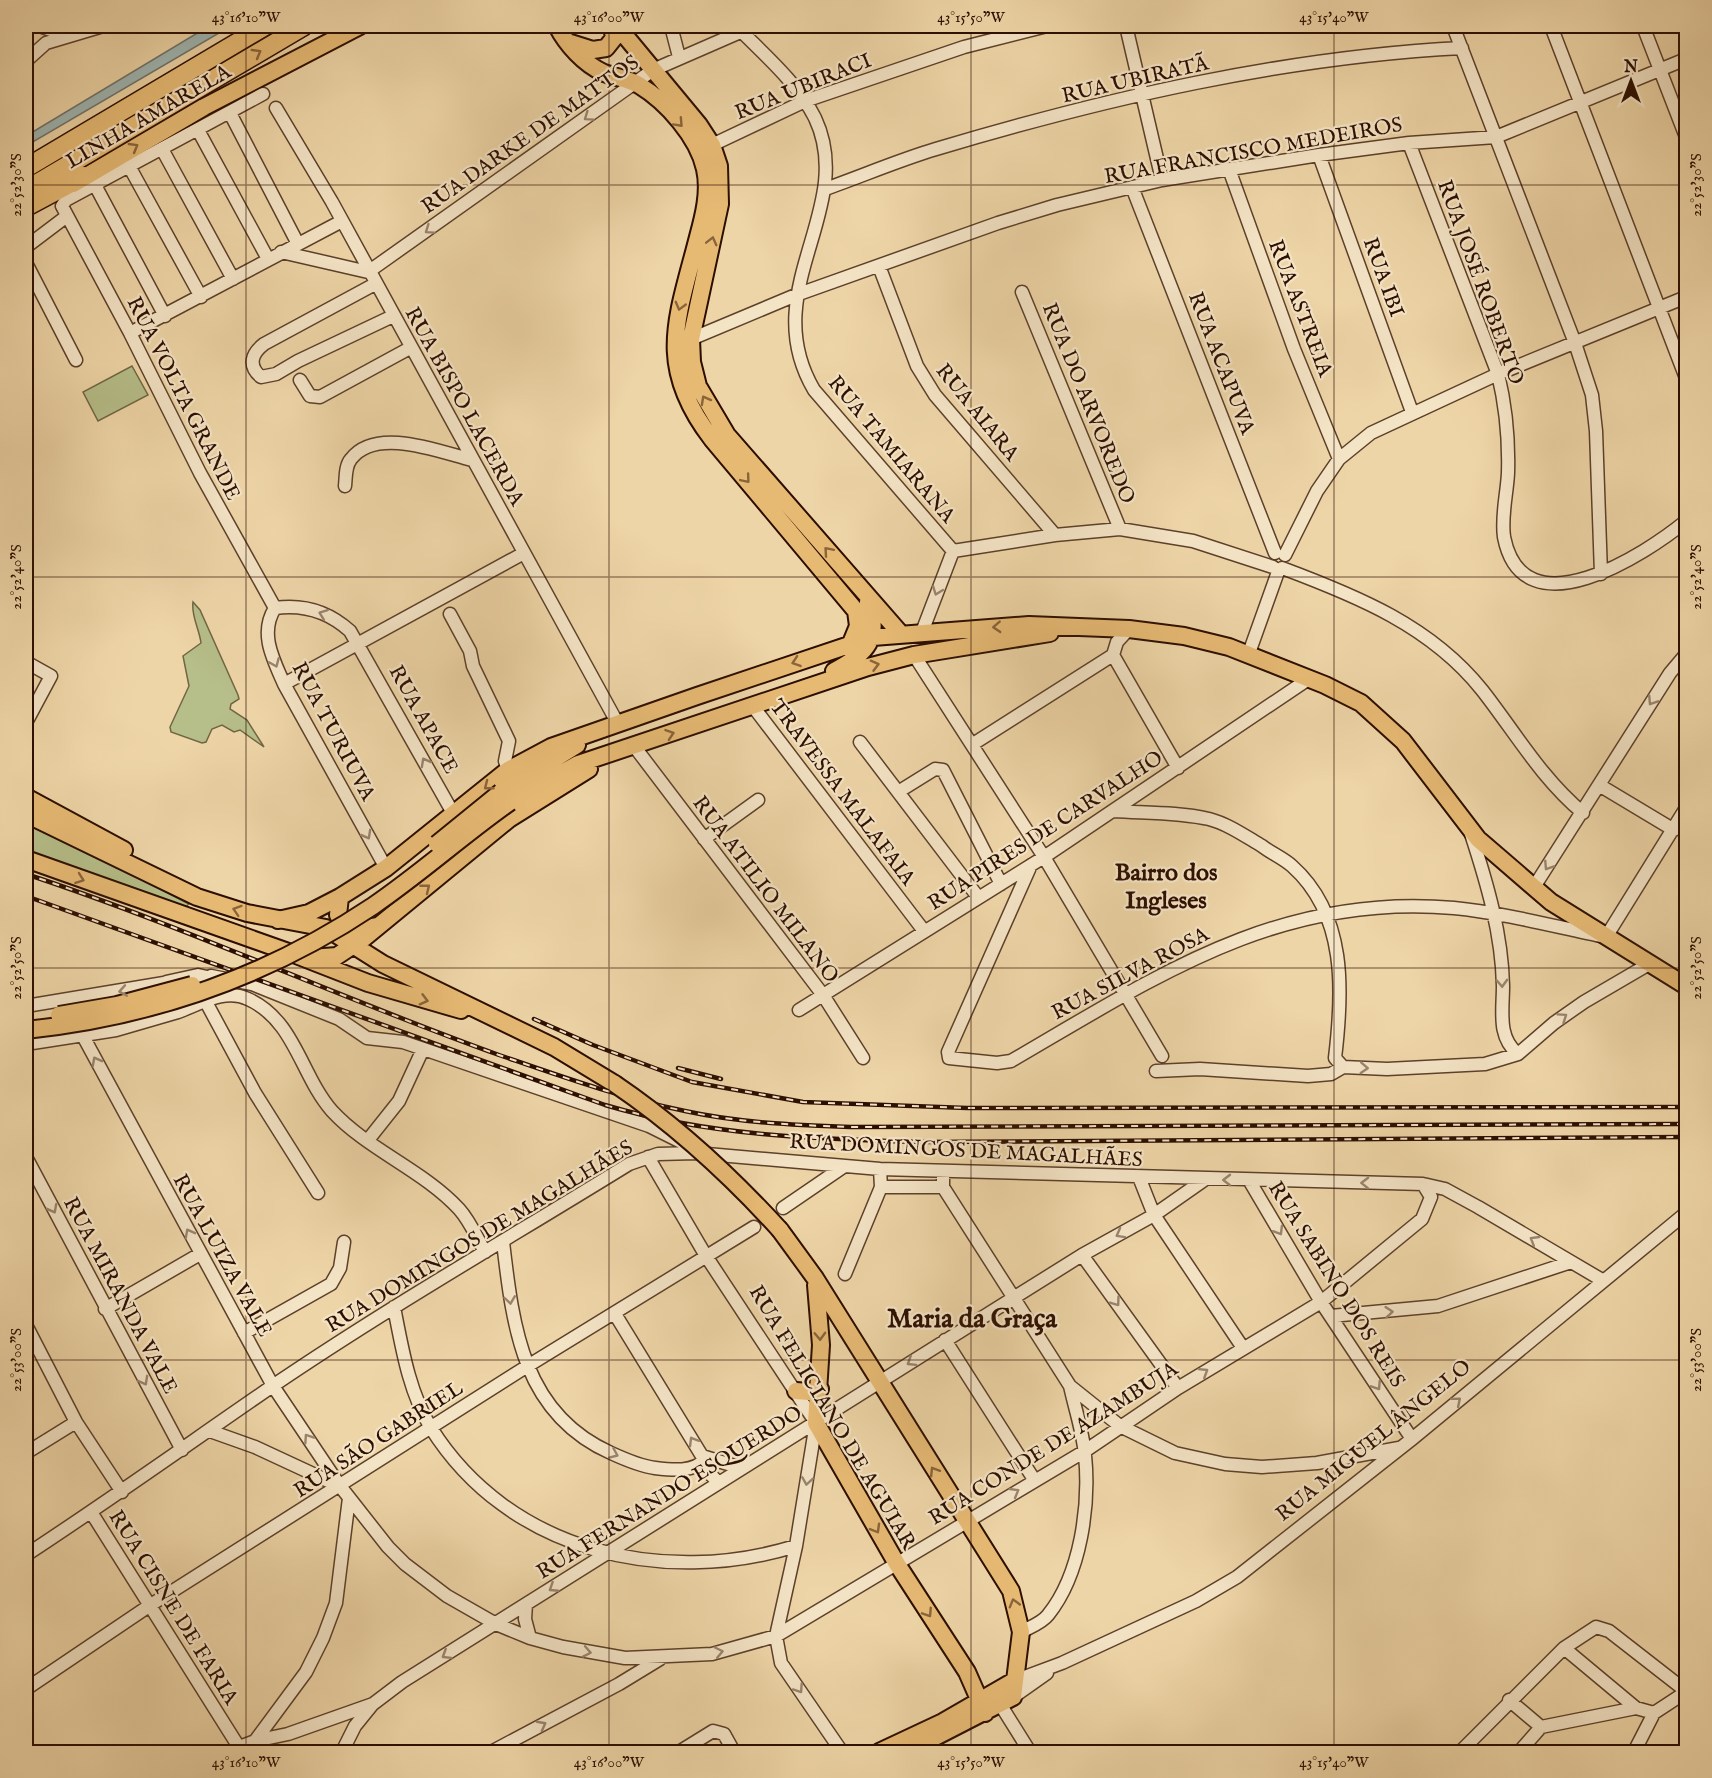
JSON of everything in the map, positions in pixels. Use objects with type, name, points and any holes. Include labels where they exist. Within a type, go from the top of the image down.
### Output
[{"type":"highway","name":"LINHA AMARELA","points":[[26,168],[265,26]]},
{"type":"highway","name":"LINHA AMARELA","points":[[26,190],[304,26]]},
{"type":"highway","points":[[26,207],[89,181]]},
{"type":"main road","name":"LINHA AMARELA","points":[[26,218],[89,181],[204,107],[360,26]]},
{"type":"main road","points":[[561,33],[584,48],[601,50],[611,44],[614,38],[612,26]]},
{"type":"main road","points":[[617,26],[699,125],[712,145],[719,166],[720,204],[690,339],[692,362],[698,386],[720,423],[900,633]]},
{"type":"main road","points":[[561,33],[598,69],[636,84],[654,96],[696,143],[707,183],[703,217],[675,329],[675,358],[682,391],[693,412],[712,439],[856,611],[858,626],[851,643]]},
{"type":"main road","points":[[780,695],[847,664],[862,651],[873,637],[873,616],[866,596]]},
{"type":"main road","points":[[278,920],[309,913],[340,897],[386,868],[508,770],[551,747],[851,643],[900,633],[1029,625],[1076,628],[1113,635],[1129,629],[1184,636],[1249,653],[1310,678],[1360,703],[1390,728],[1413,754],[1470,832],[1551,902],[1686,986]]},
{"type":"main road","points":[[26,1030],[135,1013],[199,994],[257,972],[325,936],[374,905],[506,797],[578,764],[780,695],[914,655],[1076,628]]},
{"type":"main road","points":[[697,696],[708,703],[705,722]]},
{"type":"main road","points":[[26,1019],[117,1005],[156,995],[197,983],[265,956],[311,932],[399,875],[596,733]]},
{"type":"main road","points":[[298,955],[337,956],[381,925],[509,819],[615,753]]},
{"type":"main road","points":[[26,797],[153,866],[197,897]]},
{"type":"main road","points":[[26,814],[197,897],[306,930],[313,936],[310,947],[298,955]]},
{"type":"main road","points":[[26,859],[298,955],[368,983],[488,1015]]},
{"type":"main road","points":[[340,897],[338,915],[345,925],[362,930],[381,925]]},
{"type":"main road","points":[[340,897],[333,906],[326,928],[330,943],[337,956],[368,983]]},
{"type":"main road","points":[[278,920],[326,928],[383,964],[508,1024],[586,1066],[663,1117],[721,1167],[780,1230],[815,1278],[965,1521],[1011,1591],[1021,1632],[1009,1694]]},
{"type":"main road","points":[[381,925],[379,946],[383,964]]},
{"type":"main road","points":[[815,1278],[820,1318],[819,1395],[816,1424]]},
{"type":"main road","points":[[796,1391],[819,1395]]},
{"type":"main road","points":[[819,1395],[823,1409],[834,1412]]},
{"type":"main road","name":"RUA FELICIANO DE AGUIAR","points":[[816,1424],[897,1564],[967,1672],[983,1706]]},
{"type":"main road","name":"RUA MIGUEL ÂNGELO","points":[[879,1752],[1009,1694]]},
{"type":"main road","name":"RUA MIGUEL ÂNGELO","points":[[916,1750],[983,1706],[1009,1694]]},
{"type":"street","points":[[38,26],[74,32]]},
{"type":"street","points":[[38,26],[46,44]]},
{"type":"street","points":[[26,61],[46,44],[74,32],[103,26]]},
{"type":"street","points":[[671,26],[679,57]]},
{"type":"street","name":"RUA DARKE DE MATTOS","points":[[368,272],[653,70],[754,26]]},
{"type":"street","name":"RUA UBIRACI","points":[[712,145],[805,101],[964,46],[1047,26]]},
{"type":"street","points":[[1126,26],[1162,180]]},
{"type":"street","points":[[1453,26],[1575,343],[1593,407],[1600,574]]},
{"type":"street","points":[[1551,26],[1686,378]]},
{"type":"street","points":[[1643,26],[1686,137]]},
{"type":"street","name":"RUA TAMIARANA","points":[[741,31],[790,81],[805,101],[816,121],[824,151],[825,189],[796,296],[794,331],[796,349],[804,373],[814,390],[953,551],[922,632]]},
{"type":"street","name":"RUA UBIRATÃ","points":[[825,189],[935,149],[1142,95],[1319,60],[1462,48]]},
{"type":"street","name":"RUA FRANCISCO MEDEIROS","points":[[690,339],[796,296],[998,223],[1162,180],[1409,142],[1496,137],[1686,59]]},
{"type":"street","points":[[26,247],[65,210],[89,181],[129,166],[263,94]]},
{"type":"street","name":"RUA BISPO LACERDA","points":[[276,108],[342,221],[618,724]]},
{"type":"street","points":[[230,113],[298,244]]},
{"type":"street","points":[[198,130],[268,259]]},
{"type":"street","name":"RUA JOSÉ ROBERTO","points":[[1409,142],[1497,374],[1508,431],[1504,538],[1513,559],[1526,574],[1557,585],[1600,574],[1638,555],[1686,521]]},
{"type":"street","points":[[162,149],[232,279]]},
{"type":"street","name":"RUA IBI","points":[[1319,155],[1412,412]]},
{"type":"street","points":[[129,166],[201,297]]},
{"type":"street","name":"RUA ASTREIA","points":[[1228,169],[1294,349],[1339,459]]},
{"type":"street","points":[[89,181],[165,316]]},
{"type":"street","name":"RUA ACAPUVA","points":[[1132,187],[1279,562]]},
{"type":"street","name":"RUA VOLTA GRANDE","points":[[65,210],[200,473],[275,608]]},
{"type":"street","points":[[130,333],[342,221]]},
{"type":"street","points":[[281,252],[368,272]]},
{"type":"street","points":[[26,263],[76,360]]},
{"type":"street","name":"RUA AIARA","points":[[879,266],[917,366],[935,396],[1055,535]]},
{"type":"street","points":[[375,284],[264,344],[255,351],[252,359],[254,371],[261,377],[276,374],[298,361],[393,316]]},
{"type":"street","name":"RUA DO ARVOREDO","points":[[1022,292],[1120,529]]},
{"type":"street","points":[[1249,653],[1279,562],[1317,491],[1339,459],[1365,437],[1412,412],[1497,374],[1686,297]]},
{"type":"street","points":[[300,380],[310,396],[320,397],[410,348]]},
{"type":"street","points":[[345,486],[350,459],[359,451],[373,445],[405,443],[472,460]]},
{"type":"street","points":[[953,551],[1055,535],[1120,529],[1193,542],[1279,562],[1385,610],[1440,646],[1481,689],[1557,790],[1583,813]]},
{"type":"street","points":[[284,684],[524,553]]},
{"type":"street","name":"RUA APACE","points":[[275,608],[301,607],[330,616],[350,631],[360,644],[453,813]]},
{"type":"street","name":"RUA TURIUVA","points":[[275,608],[266,627],[284,684],[386,868]]},
{"type":"street","points":[[450,614],[470,651],[473,666],[509,741],[505,761],[508,770]]},
{"type":"street","points":[[1113,635],[1113,655],[1178,768]]},
{"type":"street","points":[[1534,887],[1670,673],[1686,654]]},
{"type":"street","points":[[914,655],[1044,857],[1161,1056]]},
{"type":"street","points":[[973,744],[1113,655]]},
{"type":"street","points":[[26,662],[51,676],[28,718],[26,717]]},
{"type":"street","name":"RUA PIRES DE CARVALHO","points":[[799,1010],[1044,857],[1310,678]]},
{"type":"street","name":"TRAVESSA MALAFAIA","points":[[752,705],[924,931]]},
{"type":"street","points":[[860,742],[978,897]]},
{"type":"street","name":"RUA ATILIO MILANO","points":[[634,746],[822,995],[863,1058]]},
{"type":"street","points":[[898,792],[935,769],[943,770],[1001,884]]},
{"type":"street","points":[[1599,785],[1674,830]]},
{"type":"street","points":[[704,839],[758,800]]},
{"type":"street","points":[[1606,937],[1686,808]]},
{"type":"street","points":[[1114,811],[1190,816],[1212,820],[1235,830],[1292,866],[1306,881],[1326,914],[1338,955],[1342,990],[1339,1063],[1331,1074],[1308,1076],[1200,1069],[1156,1071]]},
{"type":"street","points":[[1470,832],[1493,914],[1500,951],[1503,1038],[1518,1054]]},
{"type":"street","name":"RUA SILVA ROSA","points":[[1031,865],[948,1052],[949,1058],[997,1063],[1011,1061],[1124,995],[1216,947],[1268,928],[1326,914],[1380,908],[1452,908],[1606,937]]},
{"type":"street","points":[[1339,1063],[1387,1069],[1464,1067],[1485,1064],[1518,1054],[1576,1008],[1649,964]]},
{"type":"street","points":[[26,1006],[193,976],[211,976],[252,984],[339,1019],[367,1038],[404,1042],[649,1126],[696,1153]]},
{"type":"street","points":[[211,976],[222,986],[222,996]]},
{"type":"street","points":[[164,983],[182,990],[184,996],[178,1012]]},
{"type":"street","points":[[26,1044],[83,1036],[178,1012],[222,996],[248,999],[276,1019],[300,1053],[332,1110],[455,1206],[485,1252]]},
{"type":"street","points":[[206,1002],[255,1093],[318,1193]]},
{"type":"street","name":"RUA LUIZA VALE","points":[[83,1036],[273,1386],[340,1486]]},
{"type":"street","points":[[369,1140],[399,1101],[423,1049]]},
{"type":"street","name":"RUA DOMINGOS DE MAGALHÃES","points":[[26,1555],[122,1492],[273,1386],[394,1307],[629,1164],[671,1152],[843,1167],[943,1172],[1423,1184],[1445,1190],[1470,1202],[1602,1280]]},
{"type":"street","name":"RUA MIRANDA VALE","points":[[26,1157],[182,1450]]},
{"type":"street","name":"RUA FELICIANO DE AGUIAR","points":[[648,1157],[706,1256],[816,1424]]},
{"type":"street","points":[[783,1208],[843,1167]]},
{"type":"street","points":[[845,1274],[881,1187],[880,1169]]},
{"type":"street","points":[[943,1172],[943,1187],[1070,1386],[1120,1426],[1175,1453],[1225,1464],[1262,1467],[1317,1463],[1400,1448]]},
{"type":"street","points":[[1139,1177],[1154,1215],[1243,1348]]},
{"type":"street","name":"RUA FERNANDO ESQUERDO","points":[[226,1752],[240,1750],[255,1741],[288,1734],[373,1704],[402,1682],[718,1482],[816,1424],[1082,1255],[1154,1215],[1204,1180]]},
{"type":"street","name":"RUA SABINO DOS REIS","points":[[1249,1180],[1321,1302],[1412,1439]]},
{"type":"street","name":"RUA CONDE DE AZAMBUJA","points":[[210,1431],[255,1447],[340,1486],[388,1547],[405,1564],[447,1596],[496,1624],[530,1638],[591,1653],[661,1659],[712,1654],[776,1636],[1085,1451],[1178,1389],[1321,1302],[1422,1218],[1431,1197],[1423,1184]]},
{"type":"street","points":[[881,1187],[943,1187]]},
{"type":"street","name":"RUA MIGUEL ÂNGELO","points":[[1009,1694],[1062,1663],[1196,1601],[1237,1577],[1412,1439],[1686,1213]]},
{"type":"street","name":"RUA SÃO GABRIEL","points":[[26,1689],[149,1606],[431,1427],[754,1227]]},
{"type":"street","points":[[243,1333],[331,1284],[340,1268],[344,1242]]},
{"type":"street","points":[[503,1242],[514,1323],[526,1367],[555,1412],[594,1445],[651,1468],[672,1469],[701,1462],[741,1468]]},
{"type":"street","points":[[105,1309],[200,1254]]},
{"type":"street","points":[[1082,1255],[1178,1389]]},
{"type":"street","points":[[1331,1316],[1438,1306],[1571,1262]]},
{"type":"street","points":[[394,1307],[410,1378],[431,1427],[460,1466],[511,1510],[536,1528],[577,1546],[606,1554],[663,1561],[718,1563],[754,1558],[796,1546]]},
{"type":"street","points":[[615,1314],[705,1469],[718,1482]]},
{"type":"street","points":[[26,1325],[76,1422],[122,1492]]},
{"type":"street","points":[[945,1340],[1035,1481]]},
{"type":"street","points":[[1021,1632],[1048,1616],[1072,1568],[1085,1498],[1085,1451],[1070,1386]]},
{"type":"street","points":[[26,1453],[76,1422]]},
{"type":"street","points":[[816,1424],[796,1546],[776,1636],[781,1663],[842,1752]]},
{"type":"street","points":[[255,1741],[306,1672],[323,1638],[336,1603],[349,1498]]},
{"type":"street","name":"RUA CISNE DE FARIA","points":[[91,1512],[240,1750]]},
{"type":"street","points":[[526,1604],[525,1619],[530,1638]]},
{"type":"street","points":[[1460,1752],[1509,1700],[1564,1648],[1589,1630],[1603,1628],[1686,1692],[1654,1713],[1634,1752]]},
{"type":"street","points":[[1564,1648],[1636,1708],[1654,1713]]},
{"type":"street","points":[[491,1752],[661,1659]]},
{"type":"street","points":[[1009,1694],[1030,1752]]},
{"type":"street","points":[[1509,1700],[1541,1727]]},
{"type":"street","points":[[342,1752],[352,1732],[373,1704]]},
{"type":"street","points":[[1519,1752],[1541,1727],[1636,1708]]},
{"type":"street","points":[[334,1716],[344,1720],[352,1732]]},
{"type":"street","points":[[680,1752],[693,1748],[706,1735],[719,1731],[724,1734],[734,1752]]},
{"type":"green space","points":[[132,366],[148,395],[98,421],[83,392]]},
{"type":"green space","points":[[193,602],[200,610],[238,695],[239,699],[231,704],[230,709],[247,720],[264,747],[240,730],[234,732],[222,725],[212,729],[206,742],[202,743],[171,732],[170,727],[189,686],[183,656],[201,643],[193,612]]},
{"type":"green space","points":[[26,819],[189,904],[183,909],[26,851],[31,837],[26,834]]},
{"type":"water","points":[[209,26],[231,26],[26,146],[26,136]]},
{"type":"railway","points":[[26,874],[145,917],[499,1055],[638,1100],[726,1118],[851,1127],[1686,1124]]},
{"type":"railway","points":[[26,896],[605,1105],[723,1130],[802,1137],[923,1142],[1686,1137]]},
{"type":"railway","points":[[534,1019],[593,1045],[692,1082],[803,1102],[967,1108],[1686,1107]]},
{"type":"railway","points":[[678,1068],[721,1079]]},
{"type":"district","name":"Bairro dos Ingleses","points":[[1166,886]]},
{"type":"district","name":"Maria da Graça","points":[[972,1318]]}]
